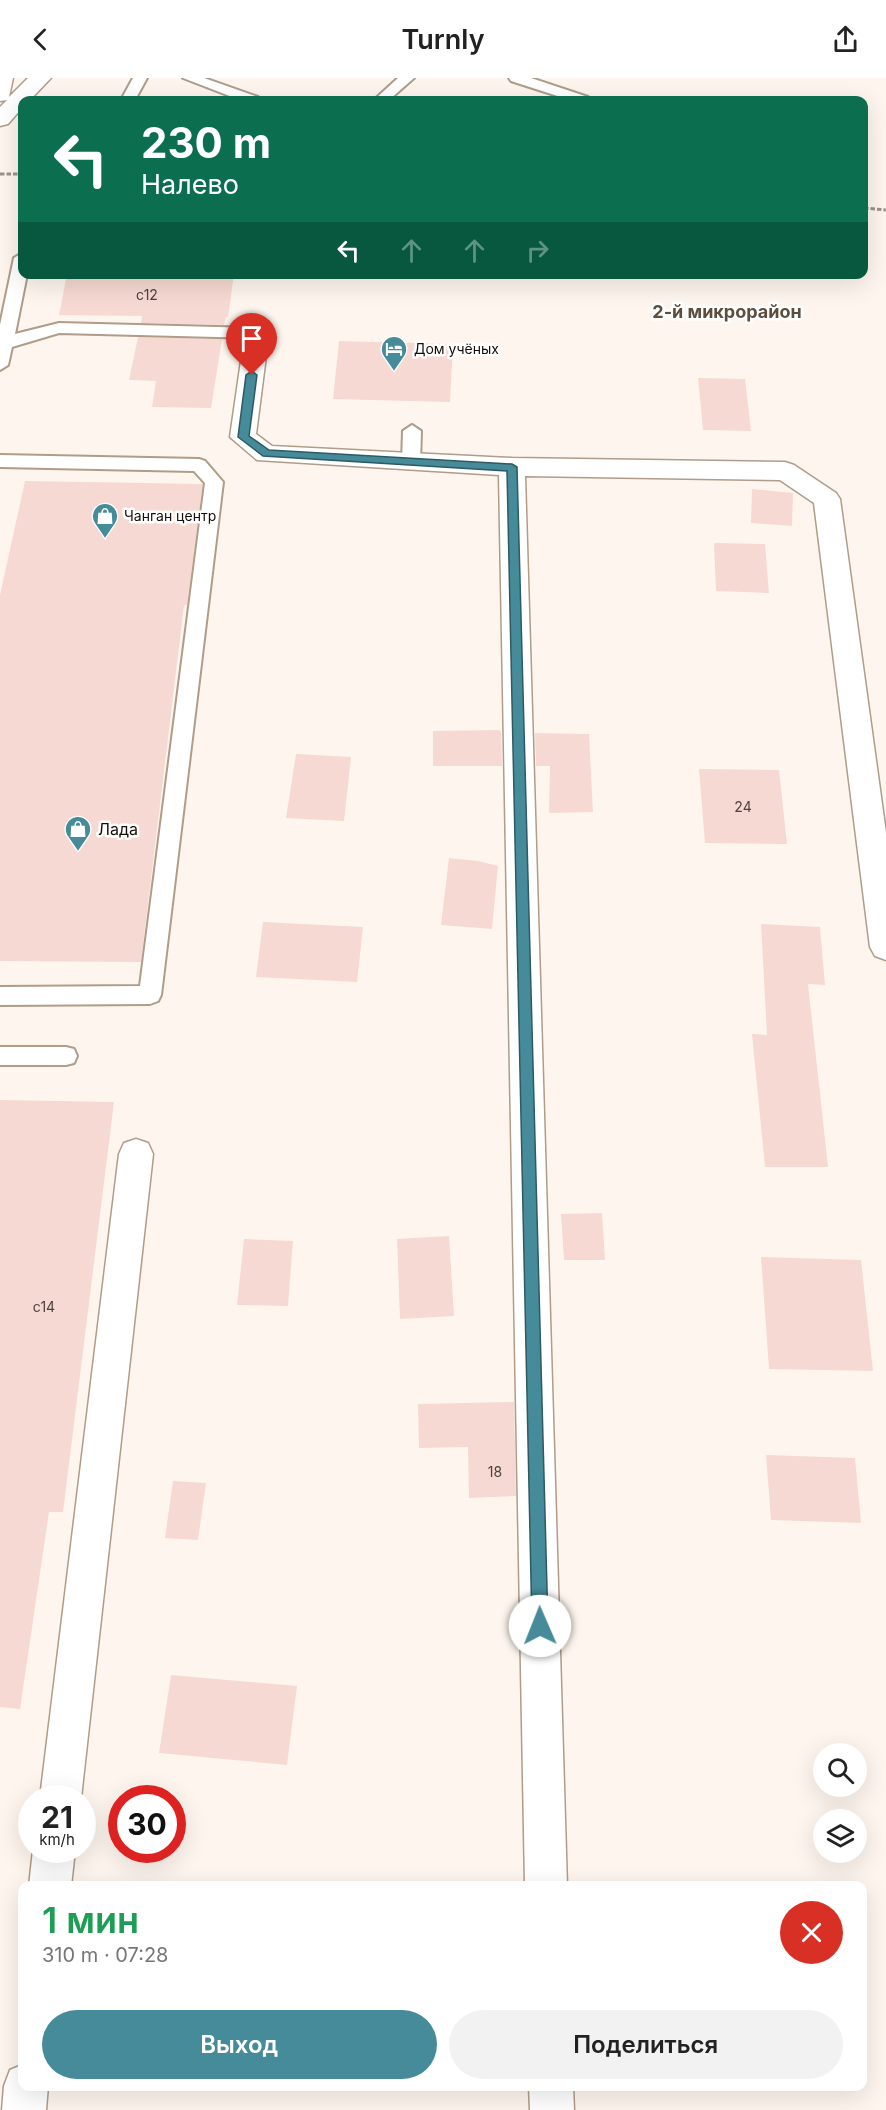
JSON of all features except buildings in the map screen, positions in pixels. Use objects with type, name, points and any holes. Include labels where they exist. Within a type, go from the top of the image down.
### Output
[{"type":"street","points":[[0,95],[2,78]]},
{"type":"street","points":[[0,118],[27,78]]},
{"type":"street","points":[[22,96],[40,78]]},
{"type":"street","points":[[0,118],[18,100]]},
{"type":"street","points":[[257,333],[243,437],[266,454],[512,467],[785,471],[827,499],[886,947]]},
{"type":"street","points":[[512,467],[546,1881]]},
{"type":"street","points":[[62,1785],[136,1154]]},
{"type":"street","points":[[51,1881],[53,1863]]},
{"type":"street","points":[[24,2110],[26,2091]]},
{"type":"street","points":[[551,2091],[552,2110]]},
{"type":"lane","points":[[130,96],[140,78]]},
{"type":"lane","points":[[190,78],[241,96]]},
{"type":"lane","points":[[386,96],[407,78]]},
{"type":"lane","points":[[516,78],[571,96]]},
{"type":"lane","points":[[1,357],[18,277]]},
{"type":"lane","points":[[1,357],[40,331],[59,328],[257,333]]},
{"type":"lane","points":[[411,462],[412,431]]},
{"type":"lane","points":[[0,461],[199,465],[214,482],[150,995],[0,996]]},
{"type":"lane","points":[[0,1056],[66,1056]]},
{"type":"path","points":[[0,174],[18,174]]},
{"type":"path","points":[[868,208],[886,210]]},
{"type":"place","name":"Дом учёных","points":[[394,372]]},
{"type":"place","name":"Чанган центр","points":[[105,539]]},
{"type":"place","name":"Лада","points":[[78,852]]},
{"type":"district","name":"2-й микрорайон","points":[[727,312]]},
{"type":"route","points":[[252,375],[243,437],[266,454],[512,467],[540,1626]]}]
